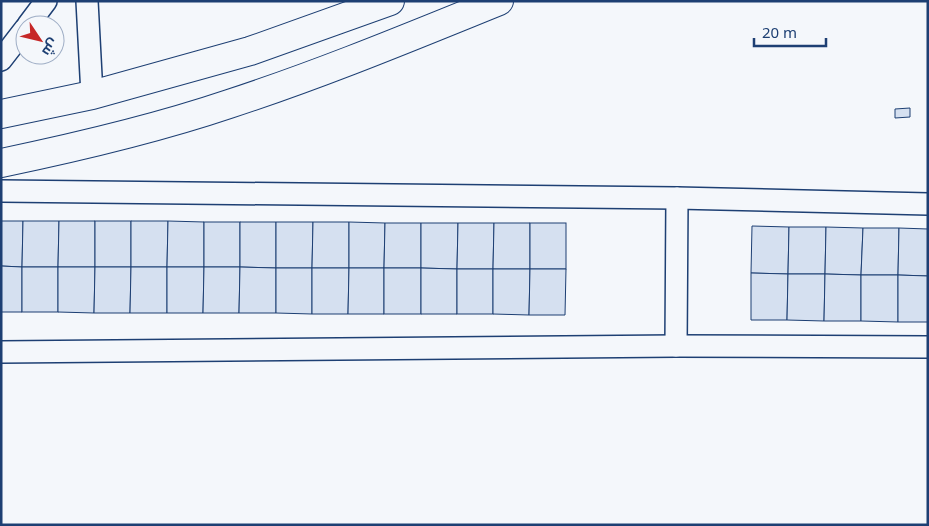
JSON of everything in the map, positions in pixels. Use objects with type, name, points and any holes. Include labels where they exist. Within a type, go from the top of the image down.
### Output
[{"type":"street","points":[[36,15],[46,1]]},
{"type":"street","points":[[87,1],[92,95]]},
{"type":"street","points":[[1,114],[92,95],[250,51],[390,1]]},
{"type":"street","points":[[1,163],[137,131],[228,105],[368,54],[499,1]]},
{"type":"street","points":[[1,60],[15,42]]},
{"type":"street","points":[[1,191],[677,198],[928,204]]},
{"type":"street","points":[[676,346],[677,198]]},
{"type":"street","points":[[1,352],[676,346],[928,347]]},
{"type":"building","points":[[910,108],[910,117],[895,118],[895,109]]},
{"type":"building","points":[[1,221],[23,221],[22,267],[1,266]]},
{"type":"building","points":[[23,221],[59,221],[58,267],[22,267]]},
{"type":"building","points":[[59,221],[95,221],[95,267],[58,267]]},
{"type":"building","points":[[95,221],[131,221],[131,267],[95,267]]},
{"type":"building","points":[[131,221],[168,221],[167,267],[131,267]]},
{"type":"building","points":[[168,221],[204,222],[204,267],[167,267]]},
{"type":"building","points":[[204,222],[240,222],[240,267],[204,267]]},
{"type":"building","points":[[240,222],[276,222],[276,268],[240,267]]},
{"type":"building","points":[[276,222],[313,222],[312,268],[276,268]]},
{"type":"building","points":[[313,222],[349,222],[349,268],[312,268]]},
{"type":"building","points":[[349,222],[385,223],[384,268],[349,268]]},
{"type":"building","points":[[385,223],[421,223],[421,268],[384,268]]},
{"type":"building","points":[[421,223],[458,223],[457,269],[421,268]]},
{"type":"building","points":[[458,223],[494,223],[493,269],[457,269]]},
{"type":"building","points":[[494,223],[530,223],[530,269],[493,269]]},
{"type":"building","points":[[530,223],[566,223],[566,269],[530,269]]},
{"type":"building","points":[[752,226],[789,227],[788,274],[751,273]]},
{"type":"building","points":[[789,227],[826,227],[825,274],[788,274]]},
{"type":"building","points":[[826,227],[863,228],[861,275],[825,274]]},
{"type":"building","points":[[863,228],[899,228],[898,275],[861,275]]},
{"type":"building","points":[[899,228],[928,229],[928,276],[898,275]]},
{"type":"building","points":[[1,266],[22,267],[22,312],[1,312]]},
{"type":"building","points":[[22,267],[58,267],[58,312],[22,312]]},
{"type":"building","points":[[58,267],[95,267],[94,313],[58,312]]},
{"type":"building","points":[[95,267],[131,267],[130,313],[94,313]]},
{"type":"building","points":[[131,267],[167,267],[167,313],[130,313]]},
{"type":"building","points":[[167,267],[204,267],[203,313],[167,313]]},
{"type":"building","points":[[204,267],[240,267],[239,313],[203,313]]},
{"type":"building","points":[[240,267],[276,268],[276,313],[239,313]]},
{"type":"building","points":[[276,268],[312,268],[312,314],[276,313]]},
{"type":"building","points":[[312,268],[349,268],[348,314],[312,314]]},
{"type":"building","points":[[349,268],[384,268],[384,314],[348,314]]},
{"type":"building","points":[[384,268],[421,268],[421,314],[384,314]]},
{"type":"building","points":[[421,268],[457,269],[457,314],[421,314]]},
{"type":"building","points":[[457,269],[493,269],[493,314],[457,314]]},
{"type":"building","points":[[493,269],[530,269],[529,315],[493,314]]},
{"type":"building","points":[[530,269],[566,269],[565,315],[529,315]]},
{"type":"building","points":[[751,273],[788,274],[787,320],[751,320]]},
{"type":"building","points":[[788,274],[825,274],[824,321],[787,320]]},
{"type":"building","points":[[825,274],[861,275],[861,321],[824,321]]},
{"type":"building","points":[[861,275],[898,275],[898,322],[861,321]]},
{"type":"building","points":[[898,275],[928,276],[928,322],[898,322]]}]
